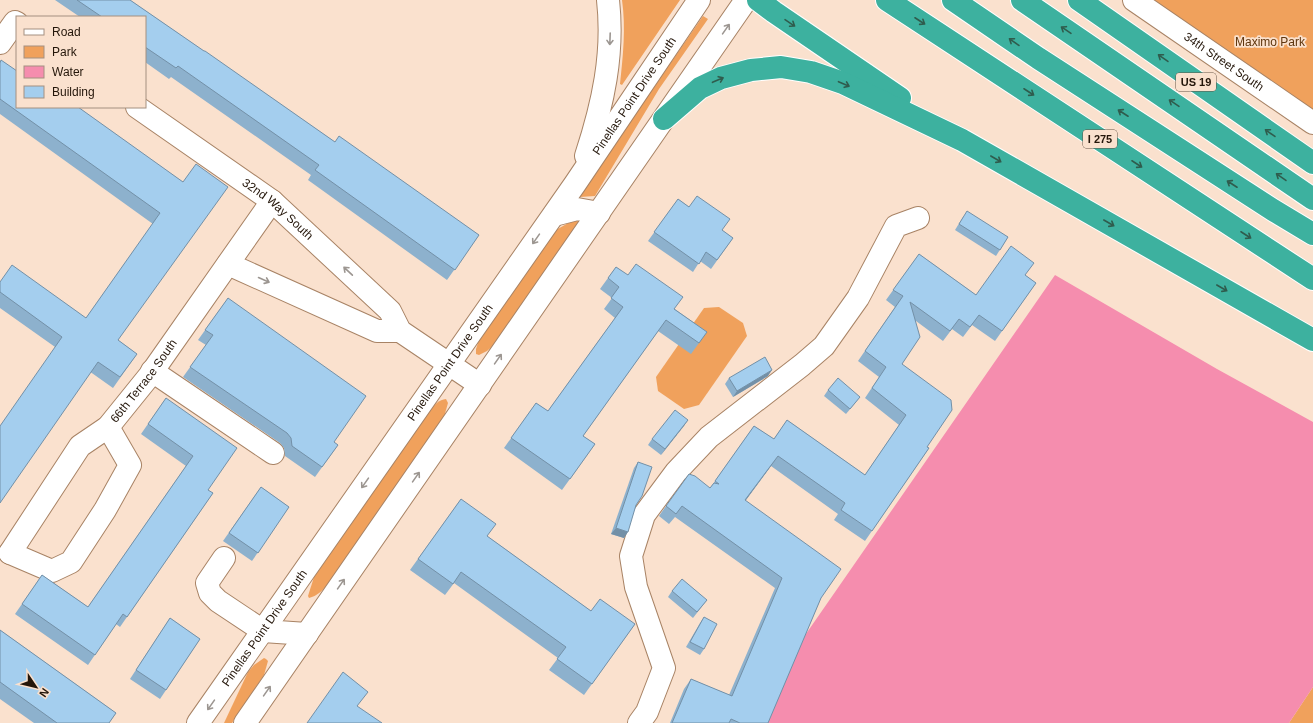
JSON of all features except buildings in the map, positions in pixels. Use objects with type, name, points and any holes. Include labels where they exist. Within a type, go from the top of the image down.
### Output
[{"type":"highway","points":[[758,0],[962,140]]},
{"type":"highway","name":"I 275","points":[[887,0],[1313,279]]},
{"type":"highway","name":"I 275","points":[[953,0],[1044,62],[1273,210],[1313,234]]},
{"type":"highway","points":[[1022,0],[1313,199]]},
{"type":"highway","name":"US 19","points":[[1079,0],[1313,163]]},
{"type":"highway","points":[[664,119],[700,88],[720,78],[751,70],[781,68],[811,72],[843,83],[962,140],[1313,340]]},
{"type":"street","points":[[575,184],[586,158],[604,90],[610,35],[608,0]]},
{"type":"street","name":"Pinellas Point Drive South","points":[[198,723],[554,215],[699,0]]},
{"type":"street","points":[[245,723],[746,0]]},
{"type":"street","name":"34th Street South","points":[[1134,0],[1313,122]]},
{"type":"street","points":[[0,43],[16,22]]},
{"type":"street","name":"32nd Way South","points":[[138,108],[272,201],[390,311],[400,331],[480,384]]},
{"type":"street","name":"66th Terrace South","points":[[5,555],[80,446],[108,426],[152,371],[272,201]]},
{"type":"street","points":[[554,215],[577,209],[599,213]]},
{"type":"street","points":[[639,723],[647,712],[664,668],[636,587],[631,556],[644,515],[676,472],[709,437],[796,370],[824,346],[858,298],[896,226],[918,218]]},
{"type":"street","points":[[228,264],[377,331],[400,331]]},
{"type":"street","points":[[350,319],[368,291]]},
{"type":"street","points":[[152,371],[272,453]]},
{"type":"street","points":[[5,555],[52,571],[71,562],[130,465],[108,426]]},
{"type":"street","points":[[224,558],[207,583],[210,593],[218,601],[263,631],[307,634]]},
{"type":"green space","points":[[622,0],[680,0],[622,85],[620,84],[624,32]]},
{"type":"green space","name":"Maximo Park","points":[[1137,0],[1313,0],[1313,125]]},
{"type":"green space","points":[[703,16],[708,19],[659,89],[595,196],[580,197],[579,196]]},
{"type":"green space","points":[[578,220],[579,222],[495,344],[487,351],[479,355],[476,354],[480,337],[556,230],[570,222]]},
{"type":"green space","points":[[719,307],[743,323],[747,336],[699,405],[684,409],[658,391],[656,377],[704,308]]},
{"type":"green space","points":[[446,399],[448,403],[444,417],[327,585],[319,593],[309,598],[308,596],[314,577],[431,409],[437,402]]},
{"type":"green space","points":[[264,658],[268,661],[264,675],[232,723],[224,723],[248,672],[254,665]]},
{"type":"green space","points":[[1313,687],[1313,723],[1289,723]]},
{"type":"water","points":[[1055,275],[1217,369],[1313,422],[1313,687],[1289,723],[758,723],[783,667]]}]
